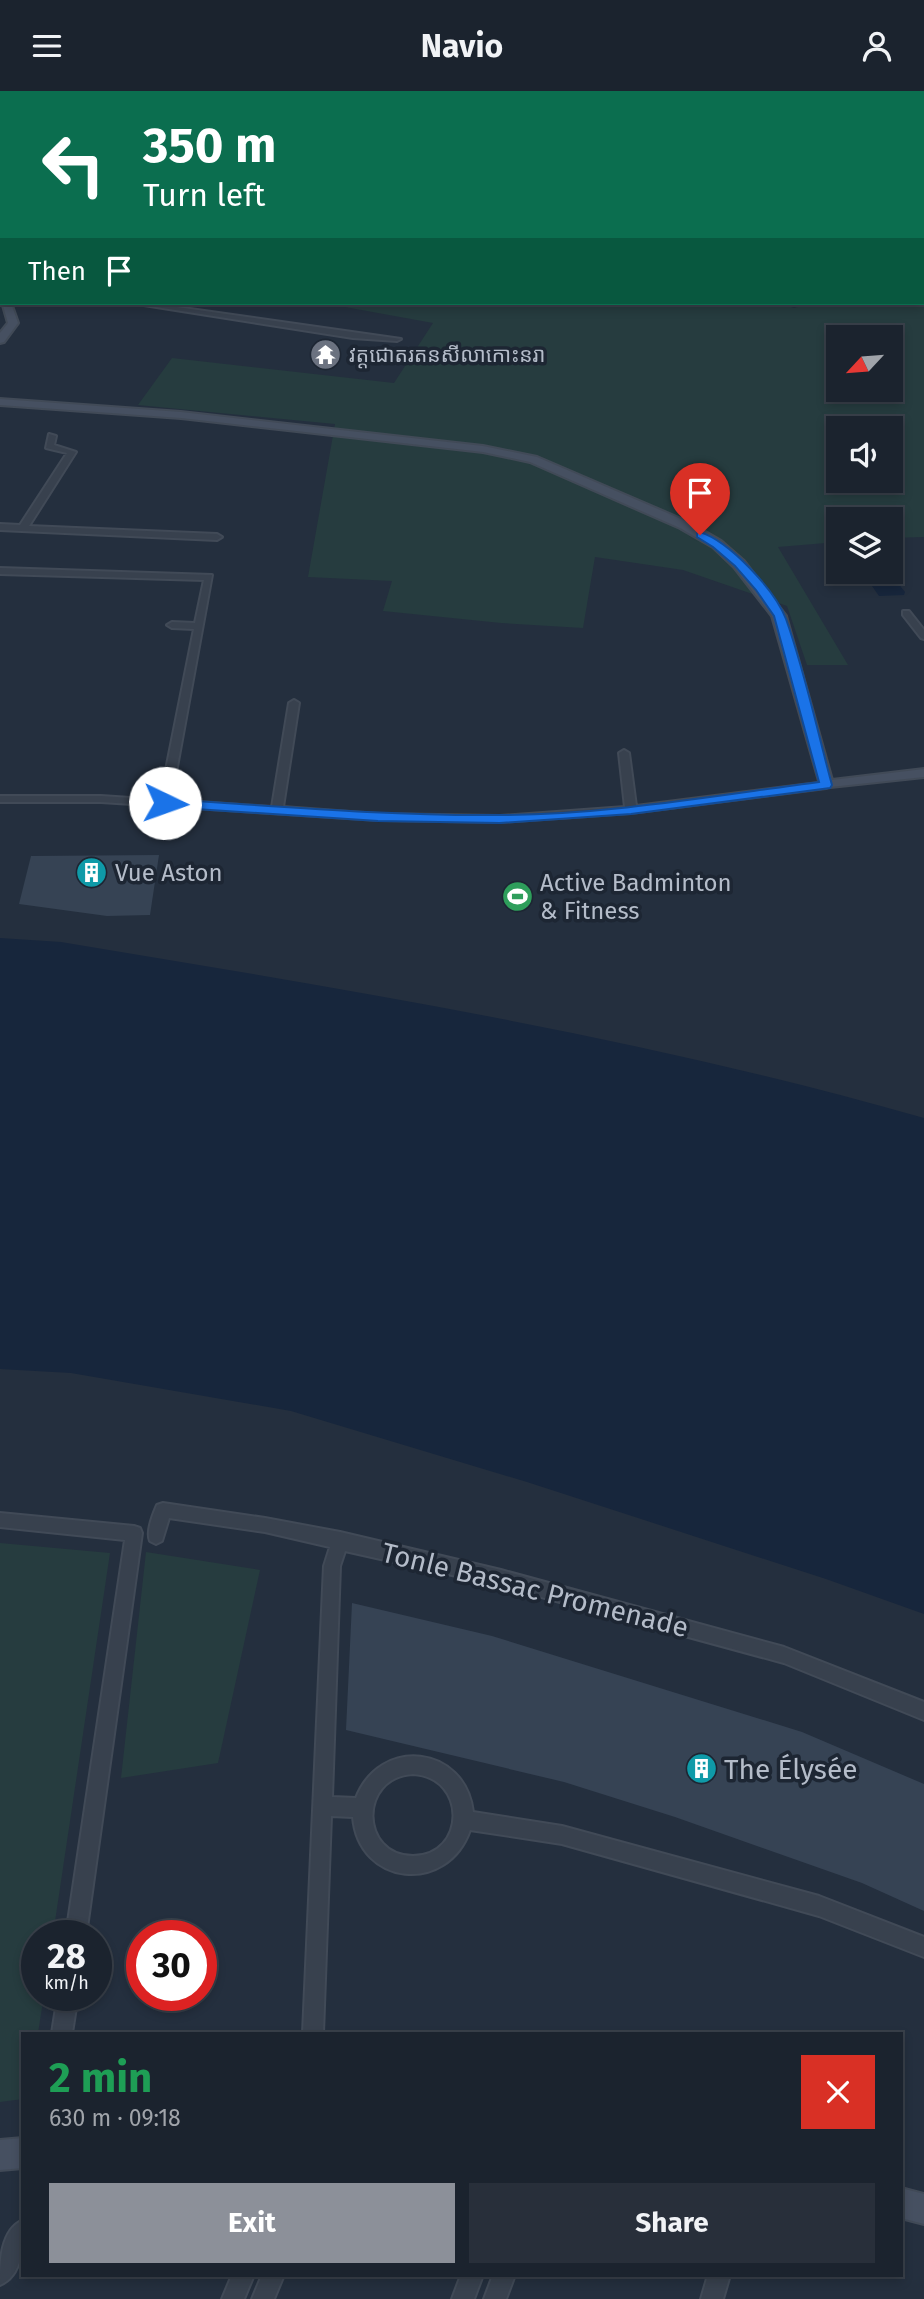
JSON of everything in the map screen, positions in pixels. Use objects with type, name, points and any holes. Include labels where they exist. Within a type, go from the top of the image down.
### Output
[{"type":"street","points":[[0,340],[13,323],[7,305]]},
{"type":"street","points":[[148,305],[363,337],[397,339]]},
{"type":"street","points":[[0,402],[181,415],[483,449],[533,459],[684,525],[717,544],[739,564],[779,616],[826,785]]},
{"type":"street","points":[[23,529],[72,452],[48,446],[52,436]]},
{"type":"street","points":[[0,527],[217,537]]},
{"type":"street","points":[[0,571],[209,577],[165,803]]},
{"type":"street","points":[[906,613],[924,636]]},
{"type":"street","points":[[172,625],[199,626]]},
{"type":"street","points":[[277,809],[293,703]]},
{"type":"street","points":[[624,753],[631,810]]},
{"type":"street","points":[[0,799],[165,803],[450,819],[540,817],[631,810],[924,772]]},
{"type":"street","name":"Tonle Bassac Promenade","points":[[156,1536],[163,1510],[265,1525],[340,1540],[501,1578],[784,1655],[924,1711]]},
{"type":"street","points":[[0,1520],[134,1533],[78,1920]]},
{"type":"street","points":[[313,2032],[332,1566],[340,1540]]},
{"type":"street","points":[[407,1764],[421,1764],[441,1772],[456,1787],[463,1820],[455,1842],[446,1853],[435,1861],[407,1866],[381,1856],[372,1845],[365,1830],[363,1808],[370,1788],[380,1777],[407,1764]]},
{"type":"street","points":[[323,1806],[363,1808]]},
{"type":"street","points":[[463,1820],[562,1835],[819,1906],[924,1947]]},
{"type":"street","points":[[62,2032],[65,2011]]},
{"type":"street","points":[[0,2155],[21,2153]]},
{"type":"street","points":[[903,2204],[924,2209]]},
{"type":"street","points":[[0,2274],[21,2235]]},
{"type":"street","points":[[233,2299],[242,2277]]},
{"type":"street","points":[[262,2299],[272,2277]]},
{"type":"street","points":[[463,2299],[471,2277]]},
{"type":"street","points":[[495,2299],[503,2277]]},
{"type":"street","points":[[712,2299],[718,2277]]},
{"type":"green space","points":[[334,305],[786,305],[794,308],[804,305],[924,305],[924,537],[903,538],[903,507],[826,507],[826,543],[778,547],[848,665],[807,665],[787,606],[683,570],[595,557],[583,628],[383,611],[392,581],[308,577],[335,424],[138,405],[172,358],[394,383],[433,323]]},
{"type":"green space","points":[[0,1543],[110,1553],[55,1920],[21,1920],[21,2011],[41,2011],[38,2032],[21,2032],[21,2099],[0,2102]]},
{"type":"green space","points":[[146,1552],[260,1570],[218,1763],[121,1778]]},
{"type":"water","points":[[871,584],[899,584],[905,592],[904,595],[879,596]]},
{"type":"water","points":[[0,938],[61,942],[278,978],[603,1039],[818,1089],[924,1118],[924,1614],[826,1579],[527,1482],[291,1411],[71,1373],[0,1369]]},
{"type":"building","name":"Vue Aston","points":[[159,855],[150,915],[107,916],[19,904],[31,856]]},
{"type":"building","name":"The Élysée","points":[[352,1603],[492,1636],[802,1732],[924,1784],[924,1911],[862,1883],[675,1817],[564,1782],[346,1730]]},
{"type":"place","name":"វត្តជោតរតនសីលាកោះនរា","points":[[326,355]]},
{"type":"place","name":"Vue Aston","points":[[92,873]]},
{"type":"place","name":"Active Badminton & Fitness","points":[[517,897]]},
{"type":"place","name":"The Élysée","points":[[701,1769]]},
{"type":"route","points":[[165,803],[378,817],[500,819],[631,810],[826,785],[779,616],[739,564],[717,544],[700,535]]}]
